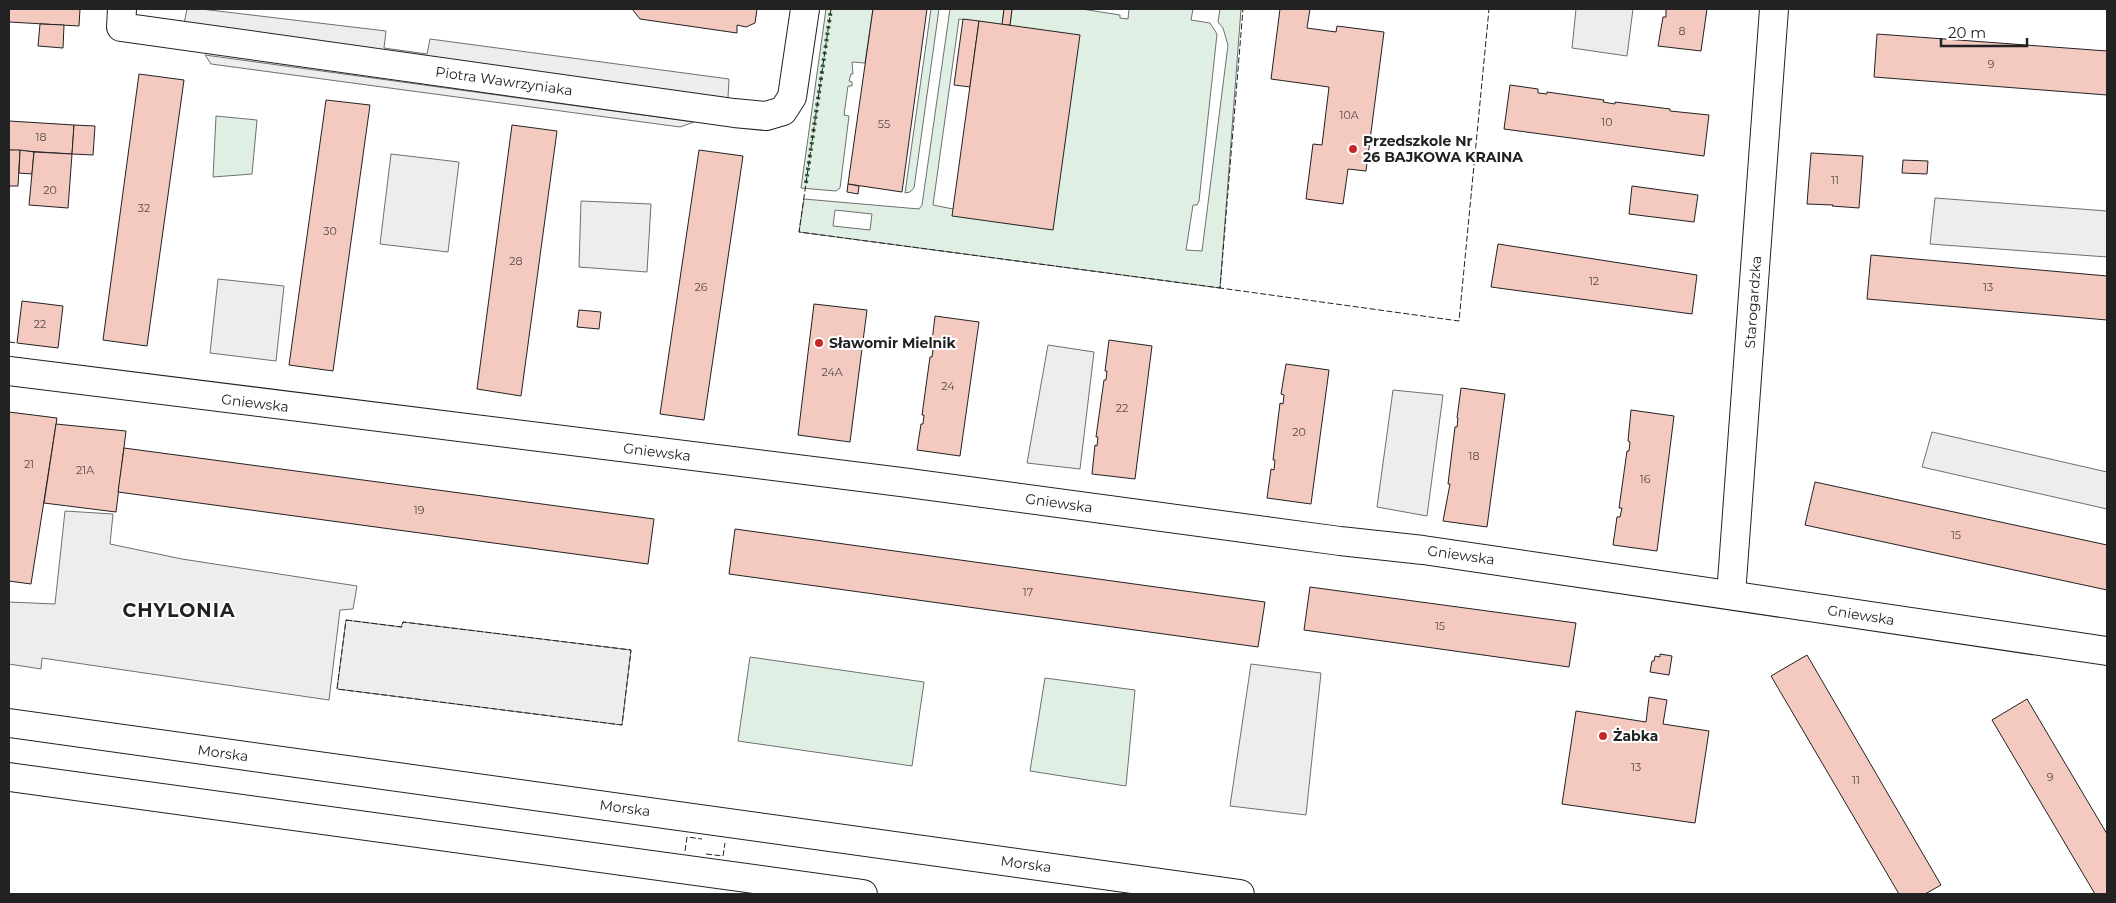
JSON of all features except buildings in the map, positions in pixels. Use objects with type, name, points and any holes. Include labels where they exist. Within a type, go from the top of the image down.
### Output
[{"type":"street","name":"Piotra Wawrzyniaka","points":[[121,18],[734,113],[766,116],[783,111],[792,97],[805,9]]},
{"type":"street","name":"Starogardzka","points":[[1731,595],[1774,9]]},
{"type":"street","name":"Gniewska","points":[[9,371],[901,482],[1331,540],[1423,550],[2107,651]]},
{"type":"street","name":"Morska","points":[[9,723],[1240,894]]},
{"type":"street","points":[[9,777],[863,894]]},
{"type":"green space","points":[[826,9],[873,9],[865,63],[852,62],[853,74],[851,74],[849,81],[852,82],[852,86],[848,86],[844,115],[849,116],[840,188],[836,191],[801,188]]},
{"type":"green space","points":[[931,9],[939,9],[914,188],[910,192],[905,193]]},
{"type":"green space","points":[[950,9],[1004,9],[1002,25],[959,19],[933,205],[953,209],[1010,25],[1012,9],[1082,9],[1120,15],[1120,18],[1128,19],[1129,9],[1193,9],[1191,20],[1210,23],[1217,34],[1199,201],[1197,205],[1193,205],[1186,250],[1202,251],[1228,45],[1223,28],[1218,22],[1220,9],[1241,9],[1220,288],[799,232],[804,199],[919,209],[922,205]],"holes":[[[835,210],[872,214],[870,230],[833,226]]]},
{"type":"green space","points":[[216,116],[257,120],[252,174],[213,177]]},
{"type":"green space","points":[[750,657],[924,682],[912,766],[738,741]]},
{"type":"green space","points":[[1045,678],[1135,690],[1126,786],[1030,771]]},
{"type":"shaded area","points":[[187,9],[201,9],[386,31],[384,48],[427,54],[430,39],[729,79],[728,98],[184,24]]},
{"type":"shaded area","points":[[1576,9],[1633,9],[1627,56],[1572,48]]},
{"type":"shaded area","points":[[205,55],[694,122],[680,127],[211,64]]},
{"type":"shaded area","points":[[391,154],[459,162],[448,252],[380,244]]},
{"type":"shaded area","points":[[1935,198],[2107,211],[2107,257],[1930,244]]},
{"type":"shaded area","points":[[581,201],[651,204],[647,272],[579,267]]},
{"type":"shaded area","points":[[218,279],[284,286],[276,361],[210,353]]},
{"type":"shaded area","points":[[1048,345],[1094,352],[1080,469],[1027,463]]},
{"type":"shaded area","points":[[1393,390],[1443,395],[1427,516],[1377,507]]},
{"type":"shaded area","points":[[1932,432],[2107,472],[2107,509],[1922,467]]},
{"type":"shaded area","points":[[65,511],[113,514],[110,544],[182,559],[357,586],[353,609],[340,610],[329,700],[42,658],[41,669],[9,664],[9,602],[55,604]]},
{"type":"shaded area","points":[[346,620],[401,627],[403,622],[631,650],[622,725],[337,689]]},
{"type":"shaded area","points":[[1251,664],[1321,673],[1306,815],[1230,806]]},
{"type":"hedge","points":[[806,183],[831,9]]},
{"type":"fence","points":[[831,9],[799,232],[1220,288],[1243,9]]},
{"type":"fence","points":[[1220,286],[1220,288],[1459,321],[1489,9]]},
{"type":"fence","points":[[9,342],[17,343]]},
{"type":"fence","points":[[346,620],[402,627],[403,622],[631,650],[622,725],[337,689],[346,620]]},
{"type":"fence","points":[[685,851],[687,837],[702,839]]},
{"type":"fence","points":[[706,854],[723,856],[725,843]]},
{"type":"place","name":"Przedszkole Nr 26 BAJKOWA KRAINA","points":[[1353,149]]},
{"type":"place","name":"Sławomir Mielnik","points":[[819,343]]},
{"type":"place","name":"Żabka","points":[[1603,736]]},
{"type":"district","name":"CHYLONIA","points":[[179,610]]}]
